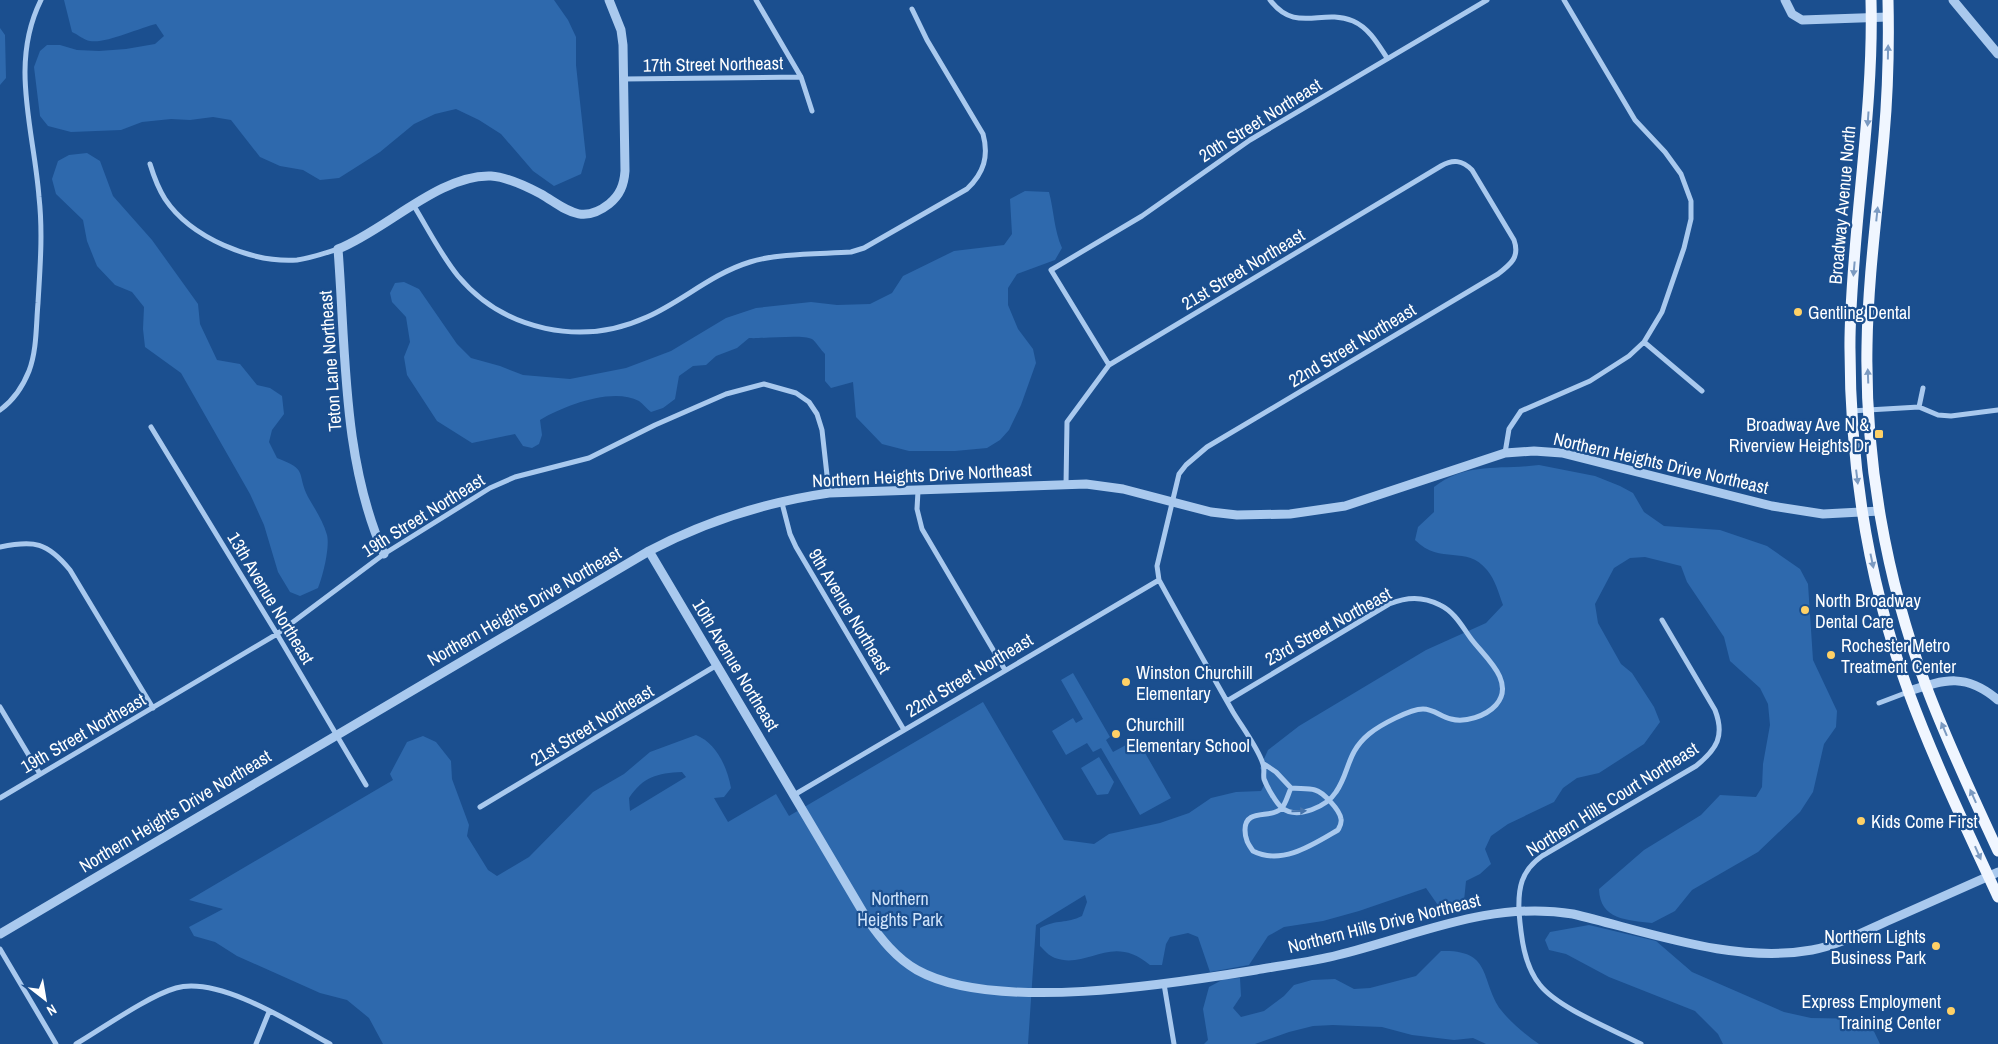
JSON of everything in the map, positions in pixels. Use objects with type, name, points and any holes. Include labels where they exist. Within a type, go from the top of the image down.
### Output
[{"type":"main road","name":"Broadway Avenue North","points":[[1871,0],[1869,96],[1852,301],[1851,412],[1862,513],[1886,620],[1909,691],[1936,759],[1993,874],[1998,897]]},
{"type":"main road","name":"Broadway Avenue North","points":[[1888,0],[1884,134],[1868,316],[1869,411],[1872,456],[1880,511],[1896,583],[1926,686],[1998,851]]},
{"type":"street","points":[[0,410],[14,398],[23,383],[29,369],[36,338],[41,221],[23,69],[27,40],[41,0]]},
{"type":"street","points":[[150,164],[158,187],[166,201],[183,219],[214,241],[246,254],[272,259],[297,260],[338,249],[360,240],[445,186],[461,180],[493,176],[526,187],[566,211],[576,214],[583,214],[602,208],[617,197],[625,181],[624,79],[621,30],[609,0]]},
{"type":"street","points":[[756,0],[801,77],[808,93],[812,111]]},
{"type":"street","points":[[1270,0],[1286,16],[1297,19],[1337,18],[1352,20],[1375,38],[1387,58]]},
{"type":"street","name":"20th Street Northeast","points":[[1109,365],[1051,270],[1142,216],[1250,140],[1487,0]]},
{"type":"street","points":[[1505,453],[1509,429],[1521,412],[1598,376],[1629,356],[1644,342],[1662,312],[1684,248],[1691,219],[1691,201],[1681,174],[1665,152],[1635,120],[1564,0]]},
{"type":"street","points":[[1785,0],[1792,14],[1802,20],[1888,17]]},
{"type":"street","points":[[1954,0],[1998,54]]},
{"type":"street","points":[[414,206],[458,276],[481,300],[522,322],[574,333],[618,328],[634,323],[664,308],[712,278],[750,262],[851,252],[864,248],[967,189],[983,170],[986,146],[982,134],[927,40],[912,10]]},
{"type":"street","name":"17th Street Northeast","points":[[624,79],[801,77]]},
{"type":"street","name":"21st Street Northeast","points":[[1066,485],[1067,422],[1109,365],[1448,162],[1464,162],[1472,170],[1493,205]]},
{"type":"street","name":"22nd Street Northeast","points":[[1172,502],[1179,474],[1186,465],[1207,447],[1498,274],[1509,265],[1515,258],[1517,249],[1493,205]]},
{"type":"street","name":"Teton Lane Northeast","points":[[338,249],[354,452],[365,504],[384,554]]},
{"type":"street","points":[[1644,342],[1702,391]]},
{"type":"street","name":"19th Street Northeast","points":[[0,798],[278,634],[384,554],[490,488],[515,477],[589,458],[655,425],[717,398],[764,384],[796,393],[808,402],[818,414],[825,447],[829,493]]},
{"type":"street","points":[[1919,407],[1923,388]]},
{"type":"street","points":[[1851,412],[1919,407],[1938,415],[1951,416],[1998,410]]},
{"type":"street","name":"13th Avenue Northeast","points":[[151,427],[278,634],[366,785]]},
{"type":"street","name":"Northern Heights Drive Northeast","points":[[0,934],[649,551],[705,525],[782,503],[829,493],[1066,485],[1109,486],[1172,502],[1237,515],[1262,516],[1321,510],[1377,496],[1467,464],[1505,453],[1534,451],[1562,453],[1772,506],[1823,514],[1880,511]]},
{"type":"street","points":[[918,491],[917,509],[922,529],[1005,670]]},
{"type":"street","points":[[1172,502],[1158,566],[1159,580],[1226,701],[1264,764],[1276,772],[1291,788],[1316,790],[1342,817],[1338,830],[1314,844],[1280,856],[1268,856],[1253,851],[1245,836],[1245,826],[1248,819],[1254,815],[1275,813],[1282,808],[1291,788]]},
{"type":"street","name":"9th Avenue Northeast","points":[[782,503],[790,534],[796,547],[904,730]]},
{"type":"street","points":[[0,547],[24,542],[39,545],[60,558],[70,570],[152,708]]},
{"type":"street","name":"10th Avenue Northeast","points":[[649,551],[794,795]]},
{"type":"street","name":"22nd Street Northeast","points":[[794,795],[1159,580]]},
{"type":"street","name":"23rd Street Northeast","points":[[1226,701],[1389,604],[1402,599],[1416,598],[1442,606],[1452,614],[1489,659],[1500,678],[1502,688],[1496,706],[1472,719],[1462,720],[1451,719],[1434,710],[1416,709],[1370,733],[1356,749],[1346,766],[1336,794],[1327,800]]},
{"type":"street","name":"Northern Hills Court Northeast","points":[[1641,1044],[1563,1004],[1548,994],[1539,984],[1531,970],[1524,948],[1519,910],[1521,880],[1532,863],[1696,766],[1708,756],[1714,747],[1720,730],[1715,710],[1662,620]]},
{"type":"street","name":"21st Street Northeast","points":[[480,807],[718,666]]},
{"type":"street","points":[[1879,703],[1909,691],[1948,680],[1965,681],[1979,687],[1998,700]]},
{"type":"street","points":[[0,707],[40,774]]},
{"type":"street","points":[[1264,764],[1264,778],[1282,808],[1293,812],[1305,812],[1327,800]]},
{"type":"street","name":"Northern Hills Drive Northeast","points":[[794,795],[867,919],[891,949],[917,970],[933,977],[966,986],[1025,991],[1108,990],[1164,984],[1336,956],[1440,924],[1481,914],[1519,910],[1550,910],[1573,914],[1711,948],[1744,953],[1813,950],[1850,938],[1993,874]]},
{"type":"street","points":[[0,949],[56,1044]]},
{"type":"street","points":[[1164,984],[1174,1044]]},
{"type":"street","points":[[76,1044],[157,997],[175,988],[192,985],[223,990],[330,1044]]},
{"type":"street","points":[[256,1044],[269,1012]]},
{"type":"green space","points":[[64,0],[554,0],[568,20],[576,37],[576,65],[586,157],[581,174],[554,186],[533,171],[501,134],[479,120],[456,109],[435,114],[414,124],[380,152],[339,178],[320,180],[303,170],[280,166],[260,157],[231,120],[213,117],[190,120],[171,119],[142,122],[121,130],[71,132],[48,126],[40,116],[34,67],[40,51],[47,45],[60,45],[77,50],[126,49],[155,44],[164,36],[156,24],[104,40],[88,40],[72,32]]},
{"type":"green space","points":[[0,28],[5,35],[6,78],[0,85]]},
{"type":"green space","points":[[87,153],[100,161],[113,196],[152,240],[198,304],[200,324],[217,360],[240,364],[257,385],[270,388],[282,396],[284,414],[272,430],[269,442],[277,458],[298,469],[308,497],[319,515],[327,535],[327,554],[318,588],[300,596],[290,592],[278,572],[264,525],[250,494],[181,373],[145,347],[143,329],[144,307],[132,292],[115,285],[97,266],[87,241],[83,220],[56,194],[52,179],[58,161],[69,155]]},
{"type":"green space","points":[[1025,191],[1049,192],[1057,234],[1062,248],[1055,260],[1017,274],[1008,288],[1008,305],[1018,329],[1033,349],[1036,363],[1021,405],[1009,430],[1000,440],[987,448],[955,451],[909,451],[882,444],[856,417],[853,382],[831,388],[825,381],[825,354],[814,340],[807,338],[749,338],[737,348],[716,356],[706,365],[693,366],[679,376],[675,399],[663,408],[651,412],[639,401],[628,397],[616,396],[588,400],[562,409],[540,420],[542,435],[539,444],[532,448],[523,446],[515,434],[472,443],[437,421],[407,375],[404,357],[410,342],[406,317],[392,302],[390,293],[395,283],[404,282],[419,289],[457,344],[471,358],[523,375],[570,379],[626,368],[671,351],[726,318],[756,308],[811,302],[837,305],[870,304],[892,293],[903,276],[954,251],[1004,245],[1012,234],[1010,199]]},
{"type":"green space","name":"Northern Heights Park","points":[[1539,465],[1595,476],[1620,486],[1633,493],[1644,512],[1664,526],[1720,530],[1767,546],[1800,569],[1808,584],[1813,660],[1837,711],[1836,727],[1824,744],[1813,792],[1800,812],[1758,852],[1692,890],[1675,911],[1652,923],[1633,921],[1610,913],[1604,907],[1599,889],[1644,850],[1701,815],[1720,795],[1756,797],[1762,787],[1763,764],[1770,725],[1768,704],[1760,688],[1730,661],[1724,637],[1687,582],[1681,566],[1645,557],[1630,558],[1614,568],[1595,604],[1598,623],[1621,664],[1632,673],[1654,707],[1660,722],[1644,744],[1599,773],[1577,778],[1563,788],[1554,802],[1508,824],[1491,836],[1485,849],[1491,864],[1480,874],[1466,881],[1464,901],[1440,908],[1426,888],[1323,921],[1284,927],[1268,936],[1249,965],[1210,972],[1198,937],[1188,933],[1170,937],[1166,944],[1162,965],[1150,965],[1136,956],[1112,951],[1078,960],[1067,960],[1051,956],[1040,946],[1040,928],[1051,923],[1082,916],[1087,902],[1085,895],[1036,925],[1028,1044],[383,1044],[369,1018],[347,1000],[320,993],[237,956],[215,942],[194,936],[189,927],[223,909],[189,900],[393,780],[390,774],[407,742],[423,736],[436,742],[451,761],[452,779],[469,825],[467,836],[488,870],[497,876],[529,857],[593,792],[624,774],[650,752],[696,735],[715,749],[727,772],[731,788],[724,797],[714,798],[728,822],[776,794],[789,816],[983,702],[1064,840],[1094,844],[1109,834],[1160,823],[1189,813],[1211,798],[1236,792],[1261,791],[1267,780],[1260,768],[1268,750],[1299,726],[1426,650],[1486,623],[1503,605],[1492,578],[1479,562],[1462,556],[1434,552],[1415,540],[1418,527],[1434,512],[1434,487],[1446,479],[1471,470]],"holes":[[[682,772],[686,777],[630,811],[629,798],[645,781],[658,775]]]},
{"type":"green space","points":[[1073,673],[1110,737],[1106,740],[1113,752],[1137,739],[1171,798],[1140,815],[1101,748],[1093,752],[1087,743],[1066,755],[1052,731],[1073,718],[1076,723],[1083,719],[1061,680]]},
{"type":"green space","points":[[1099,757],[1114,782],[1108,794],[1097,795],[1081,768]]},
{"type":"green space","points":[[1589,925],[1656,941],[1692,972],[1784,1012],[1811,1018],[1868,1019],[1880,1044],[1723,1044],[1718,1034],[1695,1011],[1609,977],[1566,954],[1549,950],[1545,940],[1550,932]]},
{"type":"green space","points":[[1441,951],[1469,955],[1477,961],[1483,969],[1501,1010],[1509,1020],[1539,1044],[1486,1044],[1473,1038],[1454,1040],[1412,1035],[1382,1027],[1333,1025],[1313,1026],[1255,1044],[1204,1044],[1208,1040],[1203,1009],[1209,987],[1224,979],[1240,978],[1241,996],[1233,1008],[1241,1017],[1264,1011],[1284,996],[1294,985],[1312,980],[1335,979],[1354,989],[1370,988],[1416,976]]},
{"type":"place","name":"Gentling Dental","points":[[1798,312]]},
{"type":"place","name":"Broadway Ave N & Riverview Heights Dr","points":[[1879,434]]},
{"type":"place","name":"North Broadway Dental Care","points":[[1805,610]]},
{"type":"place","name":"Rochester Metro Treatment Center","points":[[1831,655]]},
{"type":"place","name":"Winston Churchill Elementary","points":[[1126,682]]},
{"type":"place","name":"Churchill Elementary School","points":[[1116,734]]},
{"type":"place","name":"Kids Come First","points":[[1861,821]]},
{"type":"place","name":"Northern Lights Business Park","points":[[1936,946]]},
{"type":"place","name":"Express Employment Training Center","points":[[1951,1011]]}]
